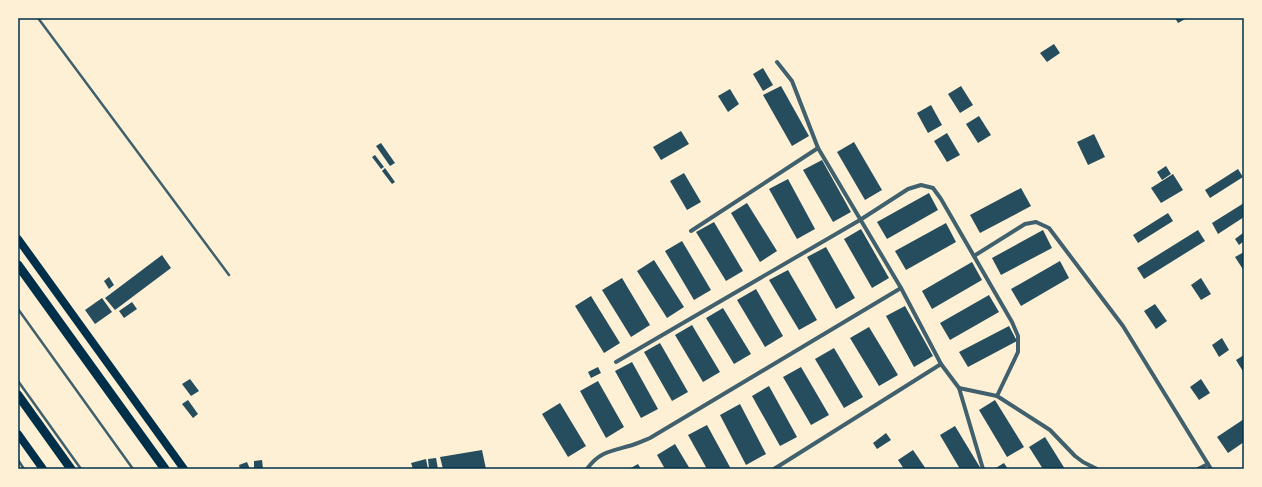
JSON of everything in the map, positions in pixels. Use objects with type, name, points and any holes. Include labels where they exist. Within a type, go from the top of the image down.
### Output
[{"type":"highway","points":[[18,264],[165,469]]},
{"type":"highway","points":[[18,395],[71,469]]},
{"type":"main road","points":[[18,239],[184,469]]},
{"type":"main road","points":[[18,434],[43,469]]},
{"type":"street","points":[[777,62],[792,81],[818,148],[902,288],[941,364],[959,388],[983,469]]},
{"type":"street","points":[[690,231],[818,148]]},
{"type":"street","points":[[616,362],[860,220],[908,189],[921,185],[933,188],[941,199],[1012,322],[1018,336],[1018,352],[997,396]]},
{"type":"street","points":[[974,256],[1025,224],[1036,222],[1049,228],[1123,326],[1211,469]]},
{"type":"street","points":[[587,469],[592,461],[607,451],[629,446],[650,438],[902,288]]},
{"type":"street","points":[[774,469],[941,364]]},
{"type":"street","points":[[959,388],[997,396],[1050,430],[1075,456],[1097,469]]},
{"type":"street","points":[[1198,469],[1208,464]]},
{"type":"lane","points":[[38,18],[229,274]]},
{"type":"lane","points":[[18,309],[133,469]]},
{"type":"lane","points":[[18,381],[81,469]]},
{"type":"lane","points":[[18,460],[24,469]]},
{"type":"building","points":[[1175,18],[1187,18],[1178,23]]},
{"type":"building","points":[[1054,44],[1060,53],[1047,62],[1040,53]]},
{"type":"building","points":[[763,68],[773,85],[763,91],[753,74]]},
{"type":"building","points":[[781,86],[809,136],[792,146],[763,95]]},
{"type":"building","points":[[961,86],[973,105],[960,113],[948,94]]},
{"type":"building","points":[[730,89],[739,104],[728,112],[718,96]]},
{"type":"building","points":[[931,105],[942,125],[928,133],[917,113]]},
{"type":"building","points":[[979,116],[991,135],[978,143],[966,124]]},
{"type":"building","points":[[681,131],[689,144],[661,160],[653,147]]},
{"type":"building","points":[[947,133],[960,155],[947,162],[934,141]]},
{"type":"building","points":[[1094,134],[1105,157],[1088,165],[1077,142]]},
{"type":"building","points":[[854,142],[882,190],[865,200],[837,152]]},
{"type":"building","points":[[381,143],[395,163],[390,166],[376,146]]},
{"type":"building","points":[[375,155],[384,167],[381,169],[372,157]]},
{"type":"building","points":[[822,160],[851,212],[833,222],[803,170]]},
{"type":"building","points":[[1166,166],[1171,174],[1162,180],[1157,172]]},
{"type":"building","points":[[385,168],[395,182],[392,184],[382,171]]},
{"type":"building","points":[[1238,169],[1243,177],[1210,198],[1205,190]]},
{"type":"building","points":[[684,173],[701,202],[687,210],[670,181]]},
{"type":"building","points":[[1173,174],[1183,190],[1161,203],[1151,188]]},
{"type":"building","points":[[788,179],[815,229],[797,239],[769,189]]},
{"type":"building","points":[[1021,188],[1031,206],[980,233],[970,215]]},
{"type":"building","points":[[929,193],[938,210],[887,239],[877,222]]},
{"type":"building","points":[[747,203],[777,251],[760,262],[731,213]]},
{"type":"building","points":[[1244,203],[1244,217],[1218,234],[1212,223]]},
{"type":"building","points":[[1168,213],[1173,221],[1138,243],[1133,235]]},
{"type":"building","points":[[714,222],[743,271],[726,281],[696,232]]},
{"type":"building","points":[[946,223],[956,242],[906,270],[895,251]]},
{"type":"building","points":[[861,229],[889,278],[872,288],[844,239]]},
{"type":"building","points":[[1043,230],[1052,248],[1001,275],[992,258]]},
{"type":"building","points":[[1198,230],[1205,241],[1144,279],[1137,268]]},
{"type":"building","points":[[1243,233],[1244,241],[1239,245],[1235,239]]},
{"type":"building","points":[[682,241],[711,290],[694,300],[665,251]]},
{"type":"building","points":[[826,247],[855,298],[836,309],[807,257]]},
{"type":"building","points":[[1244,252],[1244,271],[1235,257]]},
{"type":"building","points":[[162,255],[171,268],[115,310],[105,298]]},
{"type":"building","points":[[654,260],[684,307],[667,318],[637,271]]},
{"type":"building","points":[[1060,261],[1069,278],[1021,306],[1011,289]]},
{"type":"building","points":[[972,262],[982,280],[932,309],[922,291]]},
{"type":"building","points":[[788,270],[817,320],[799,330],[769,280]]},
{"type":"building","points":[[109,277],[114,285],[109,289],[104,281]]},
{"type":"building","points":[[622,278],[650,325],[631,337],[602,290]]},
{"type":"building","points":[[1201,278],[1211,294],[1201,300],[1191,285]]},
{"type":"building","points":[[756,289],[783,336],[765,347],[737,300]]},
{"type":"building","points":[[989,295],[999,312],[950,340],[940,323]]},
{"type":"building","points":[[591,296],[620,343],[604,353],[575,306]]},
{"type":"building","points":[[102,298],[112,312],[95,324],[85,310]]},
{"type":"building","points":[[132,302],[137,309],[124,318],[119,311]]},
{"type":"building","points":[[1155,304],[1167,321],[1156,329],[1144,311]]},
{"type":"building","points":[[905,306],[933,356],[914,367],[886,316]]},
{"type":"building","points":[[723,308],[751,354],[734,364],[706,318]]},
{"type":"building","points":[[692,325],[720,372],[703,382],[675,335]]},
{"type":"building","points":[[1009,326],[1017,341],[968,367],[959,352]]},
{"type":"building","points":[[869,327],[898,375],[879,386],[850,338]]},
{"type":"building","points":[[1222,338],[1229,350],[1219,357],[1212,345]]},
{"type":"building","points":[[660,343],[688,392],[672,401],[644,352]]},
{"type":"building","points":[[834,348],[863,397],[844,408],[815,359]]},
{"type":"building","points":[[1244,355],[1244,373],[1236,360]]},
{"type":"building","points":[[632,362],[658,409],[641,418],[615,371]]},
{"type":"building","points":[[598,367],[601,373],[591,378],[588,372]]},
{"type":"building","points":[[801,367],[829,415],[811,425],[783,377]]},
{"type":"building","points":[[190,379],[199,391],[191,396],[182,384]]},
{"type":"building","points":[[1201,379],[1210,393],[1199,400],[1190,387]]},
{"type":"building","points":[[598,381],[624,427],[606,438],[580,391]]},
{"type":"building","points":[[769,386],[797,437],[780,446],[752,396]]},
{"type":"building","points":[[188,400],[198,414],[193,418],[182,404]]},
{"type":"building","points":[[995,400],[1024,447],[1007,457],[979,410]]},
{"type":"building","points":[[560,403],[586,446],[568,457],[542,414]]},
{"type":"building","points":[[740,404],[766,454],[746,465],[720,415]]},
{"type":"building","points":[[1244,419],[1244,442],[1228,453],[1217,437]]},
{"type":"building","points":[[707,425],[731,469],[707,469],[688,435]]},
{"type":"building","points":[[955,426],[981,469],[960,469],[940,435]]},
{"type":"building","points":[[886,433],[891,440],[877,449],[873,443]]},
{"type":"building","points":[[1045,437],[1065,469],[1043,469],[1029,447]]},
{"type":"building","points":[[675,444],[690,469],[665,469],[657,455]]},
{"type":"building","points":[[482,450],[486,469],[443,469],[440,457]]},
{"type":"building","points":[[913,450],[926,469],[904,469],[898,460]]},
{"type":"building","points":[[436,458],[438,469],[429,469],[428,459]]},
{"type":"building","points":[[426,459],[428,469],[413,469],[411,463]]},
{"type":"building","points":[[262,460],[263,469],[254,469],[254,461]]},
{"type":"building","points":[[247,462],[250,469],[240,469],[239,465]]},
{"type":"building","points":[[1004,463],[1008,469],[994,469]]},
{"type":"building","points":[[638,464],[641,469],[629,469]]}]
